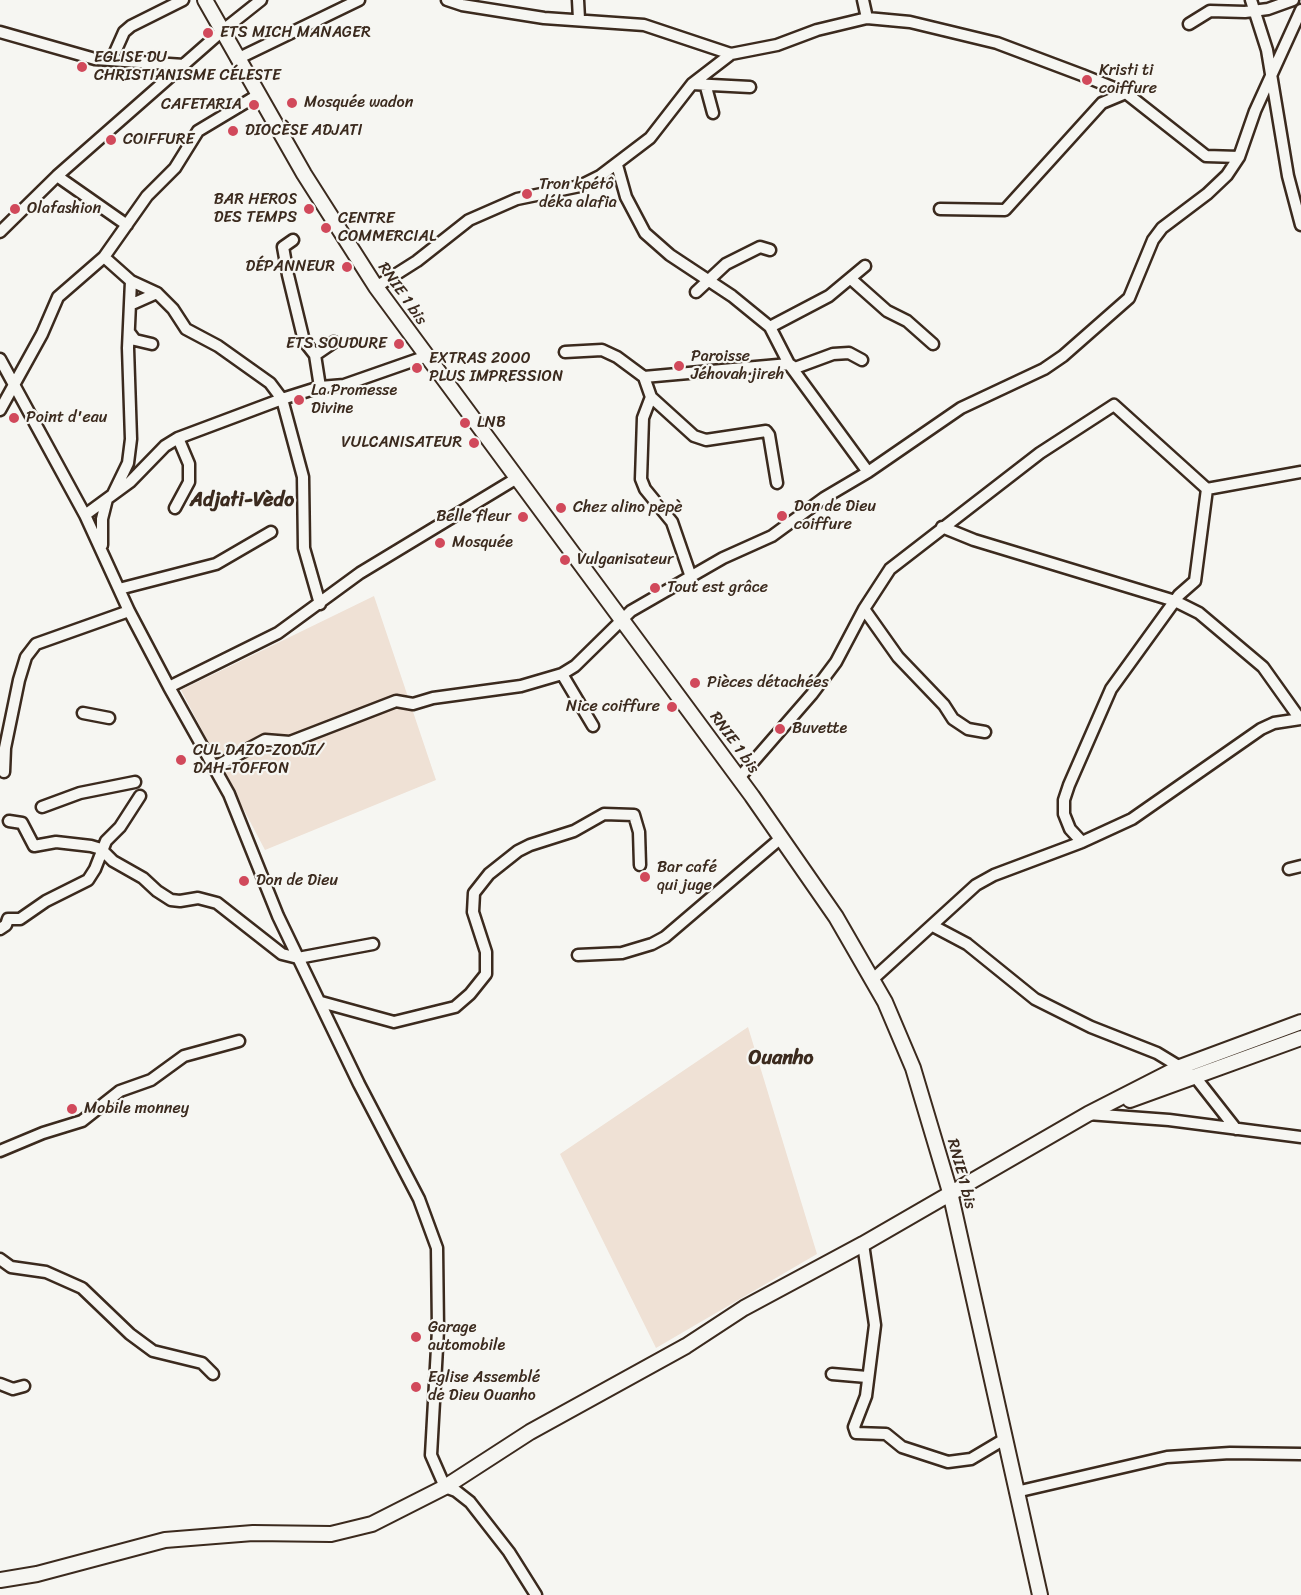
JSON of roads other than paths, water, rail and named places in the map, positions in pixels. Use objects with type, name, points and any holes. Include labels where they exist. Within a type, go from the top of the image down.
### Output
[{"type":"main road","name":"RNIE 1 bis","points":[[210,2],[237,59],[303,174],[376,287],[739,778],[836,917],[873,979],[897,1026],[913,1068],[950,1192],[1003,1440],[1040,1595]]},
{"type":"main road","points":[[0,1580],[37,1574],[165,1540],[224,1534],[331,1534],[352,1531],[445,1487],[530,1432],[686,1346],[744,1308],[863,1244],[1088,1114],[1180,1067],[1301,1022]]},
{"type":"main road","points":[[1088,1114],[1196,1078],[1301,1038]]},
{"type":"street","points":[[112,59],[124,32],[183,0]]},
{"type":"street","points":[[0,232],[57,176],[222,31],[261,0]]},
{"type":"street","points":[[237,59],[358,0]]},
{"type":"street","points":[[447,0],[512,14],[644,25],[731,54]]},
{"type":"street","points":[[578,0],[579,19]]},
{"type":"street","points":[[863,0],[867,18]]},
{"type":"street","points":[[1189,24],[1210,11],[1293,0]]},
{"type":"street","points":[[1253,5],[1263,33],[1288,176],[1301,225]]},
{"type":"street","points":[[213,768],[265,740],[290,742],[396,701],[413,704],[433,698],[494,691],[528,685],[562,674],[575,666],[621,618],[691,577],[772,536],[824,498],[867,472],[961,408],[1044,369],[1129,298],[1153,240],[1162,228],[1214,188],[1239,158],[1255,111],[1301,10]]},
{"type":"street","points":[[376,287],[417,261],[470,220],[517,198],[580,186],[617,165],[650,138],[692,84],[731,54],[777,45],[817,30],[867,18],[910,22],[997,43],[1126,93],[1206,156],[1239,158]]},
{"type":"street","points":[[0,32],[95,59],[184,65]]},
{"type":"street","points":[[692,84],[706,87],[750,87]]},
{"type":"street","points":[[706,87],[713,113]]},
{"type":"street","points":[[940,209],[1005,210],[1102,103],[1126,93]]},
{"type":"street","points":[[0,410],[42,334],[58,297],[104,256],[147,196],[175,168],[198,131],[258,95]]},
{"type":"street","points":[[617,165],[627,197],[645,233],[670,255],[732,296],[770,327],[789,364],[867,472]]},
{"type":"street","points":[[57,176],[127,225]]},
{"type":"street","points":[[293,240],[283,247],[304,341],[315,355],[320,387]]},
{"type":"street","points":[[696,292],[726,264],[760,247],[770,250]]},
{"type":"street","points":[[104,256],[131,281],[157,293],[186,329],[218,346],[270,383],[282,399],[303,477],[304,548],[320,604]]},
{"type":"street","points":[[770,327],[829,296],[865,266]]},
{"type":"street","points":[[851,279],[887,311],[907,321],[933,344]]},
{"type":"street","points":[[105,559],[101,540],[102,519],[110,496],[128,463],[131,439],[129,332],[131,281]]},
{"type":"street","points":[[130,305],[157,293]]},
{"type":"street","points":[[129,332],[135,340],[152,344]]},
{"type":"street","points":[[315,355],[334,342]]},
{"type":"street","points":[[565,352],[602,350],[617,357],[644,377],[651,397],[693,436],[706,440],[766,430],[769,435],[777,483]]},
{"type":"street","points":[[644,377],[789,364],[800,368],[833,354],[842,353],[849,353],[862,360]]},
{"type":"street","points":[[85,515],[130,482],[165,446],[178,438],[282,399],[320,387],[344,385],[426,356]]},
{"type":"street","points":[[0,359],[85,515],[129,611],[229,795],[248,836],[278,916],[359,1084],[394,1148],[435,1238],[438,1330],[431,1455],[445,1487],[456,1491],[470,1502],[509,1552],[536,1595]]},
{"type":"street","points":[[651,397],[643,418],[639,472],[645,489],[672,522],[691,577]]},
{"type":"street","points":[[739,778],[812,694],[836,662],[864,609],[890,569],[942,527],[972,508],[1040,453],[1114,405],[1207,489]]},
{"type":"street","points":[[175,508],[189,482],[189,464],[178,438]]},
{"type":"street","points":[[1207,489],[1301,472]]},
{"type":"street","points":[[169,687],[278,633],[360,573],[517,478]]},
{"type":"street","points":[[1082,842],[1070,829],[1064,814],[1064,800],[1069,785],[1111,689],[1175,601],[1196,580],[1207,489]]},
{"type":"street","points":[[873,979],[976,885],[994,874],[1082,842],[1145,813],[1176,788],[1261,729],[1274,723],[1301,719],[1263,667],[1199,613],[1175,601],[974,540],[942,527]]},
{"type":"street","points":[[119,589],[216,564],[271,532]]},
{"type":"street","points":[[864,609],[898,657],[944,705],[953,719],[968,729],[985,732]]},
{"type":"street","points":[[0,769],[4,772],[5,748],[19,680],[26,657],[36,644],[129,611]]},
{"type":"street","points":[[562,674],[593,726]]},
{"type":"street","points":[[83,713],[109,718]]},
{"type":"street","points":[[42,807],[80,794],[135,782]]},
{"type":"street","points":[[0,928],[6,925],[8,919],[20,919],[46,901],[88,880],[95,869],[101,849],[140,796]]},
{"type":"street","points":[[321,1002],[394,1022],[455,1007],[470,994],[486,974],[486,952],[473,912],[474,893],[489,874],[518,850],[574,831],[604,814],[634,815],[639,832],[640,865]]},
{"type":"street","points":[[9,821],[22,823],[34,846],[56,842],[101,849],[171,900],[198,898],[217,903],[282,954],[298,958],[373,944]]},
{"type":"street","points":[[578,955],[622,953],[652,944],[665,937],[781,838]]},
{"type":"street","points":[[1289,869],[1301,866]]},
{"type":"street","points":[[933,926],[967,944],[1035,999],[1091,1027],[1157,1053],[1180,1067],[1196,1078],[1236,1129]]},
{"type":"street","points":[[0,1151],[43,1132],[82,1121],[120,1091],[151,1080],[174,1060],[239,1041]]},
{"type":"street","points":[[1088,1114],[1168,1120],[1301,1137]]},
{"type":"street","points":[[863,1244],[875,1325],[866,1396],[854,1427],[858,1434],[886,1434],[902,1447],[948,1461],[971,1458],[1003,1440]]},
{"type":"street","points":[[0,1259],[11,1267],[46,1272],[82,1288],[130,1334],[153,1352],[202,1363],[213,1374]]},
{"type":"street","points":[[832,1374],[867,1377]]},
{"type":"street","points":[[0,1384],[13,1389],[24,1386]]},
{"type":"street","points":[[1016,1492],[1167,1457],[1230,1452],[1301,1454]]},
{"type":"place","name":"ETS MICH MANAGER","points":[[208,33]]},
{"type":"place","name":"EGLISE DU CHRISTIANISME CÉLESTE","points":[[82,67]]},
{"type":"place","name":"Kristi ti coiffure","points":[[1087,80]]},
{"type":"place","name":"Mosquée wadon","points":[[292,103]]},
{"type":"place","name":"CAFETARIA","points":[[254,105]]},
{"type":"place","name":"DIOCÈSE ADJATI","points":[[233,131]]},
{"type":"place","name":"COIFFURE","points":[[111,140]]},
{"type":"place","name":"Tron kpétô déka alafia","points":[[527,194]]},
{"type":"place","name":"Olafashion","points":[[15,209]]},
{"type":"place","name":"BAR HEROS DES TEMPS","points":[[309,209]]},
{"type":"place","name":"CENTRE COMMERCIAL","points":[[326,228]]},
{"type":"place","name":"DÉPANNEUR","points":[[347,267]]},
{"type":"place","name":"ETS SOUDURE","points":[[399,344]]},
{"type":"place","name":"Paroisse Jéhovah jireh","points":[[679,366]]},
{"type":"place","name":"EXTRAS 2000 PLUS IMPRESSION","points":[[417,368]]},
{"type":"place","name":"La Promesse Divine","points":[[299,400]]},
{"type":"place","name":"Point d'eau","points":[[14,418]]},
{"type":"place","name":"LNB","points":[[465,423]]},
{"type":"place","name":"VULCANISATEUR","points":[[474,443]]},
{"type":"place","name":"Chez alino pèpè","points":[[561,508]]},
{"type":"place","name":"Don de Dieu coiffure","points":[[782,516]]},
{"type":"place","name":"Belle fleur","points":[[523,517]]},
{"type":"place","name":"Mosquée","points":[[440,543]]},
{"type":"place","name":"Vulganisateur","points":[[565,560]]},
{"type":"place","name":"Tout est grâce","points":[[655,588]]},
{"type":"place","name":"Pièces détachées","points":[[695,683]]},
{"type":"place","name":"Nice coiffure","points":[[672,707]]},
{"type":"place","name":"Buvette","points":[[780,729]]},
{"type":"place","name":"CUL DAZO-ZODJI/ DAH-TOFFON","points":[[181,760]]},
{"type":"place","name":"Bar café qui juge","points":[[645,877]]},
{"type":"place","name":"Don de Dieu","points":[[244,881]]},
{"type":"place","name":"Mobile monney","points":[[72,1109]]},
{"type":"place","name":"Garage automobile","points":[[416,1337]]},
{"type":"place","name":"Eglise Assemblé de Dieu Ouanho","points":[[416,1387]]},
{"type":"district","name":"Adjati-Vèdo","points":[[242,501]]},
{"type":"district","name":"Ouanho","points":[[781,1059]]}]
